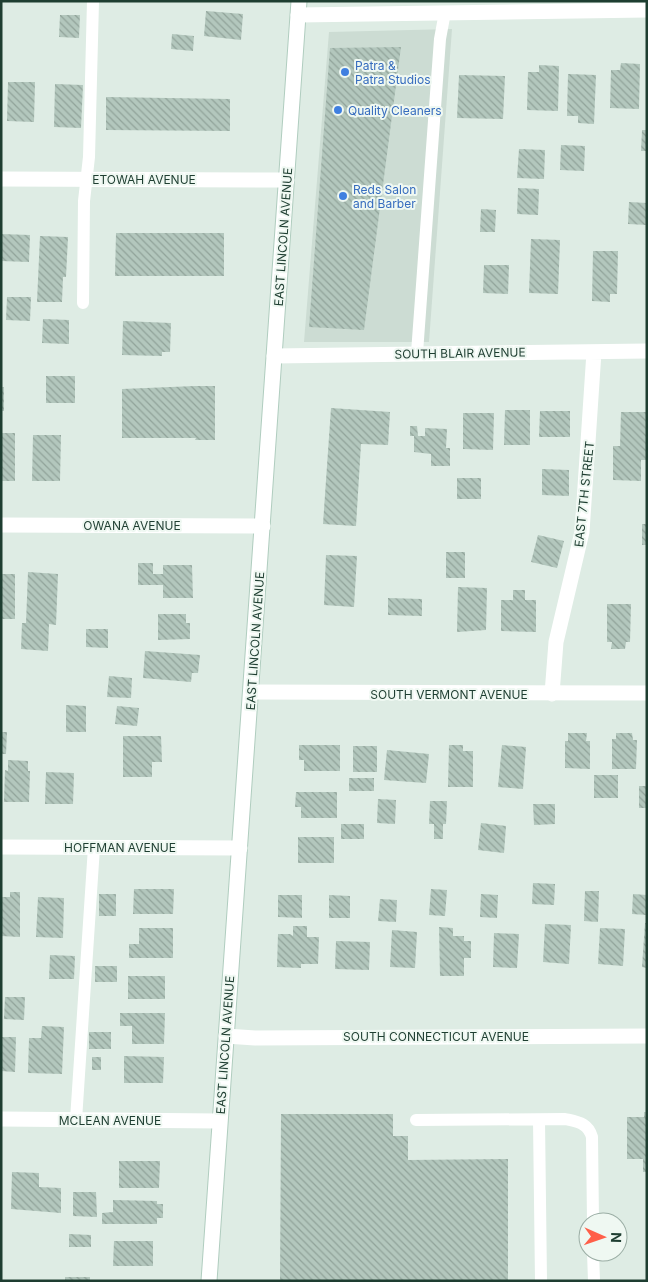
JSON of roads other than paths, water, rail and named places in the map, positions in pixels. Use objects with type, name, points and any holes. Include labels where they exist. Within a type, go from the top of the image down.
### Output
[{"type":"street","points":[[299,8],[444,12],[647,10]]},
{"type":"street","name":"EAST LINCOLN AVENUE","points":[[209,1281],[299,8]]},
{"type":"street","name":"ETOWAH AVENUE","points":[[1,179],[287,180]]},
{"type":"street","name":"SOUTH BLAIR AVENUE","points":[[274,356],[647,351]]},
{"type":"street","name":"EAST 7TH STREET","points":[[552,694],[556,642],[582,532],[594,352]]},
{"type":"street","name":"OWANA AVENUE","points":[[1,525],[263,526]]},
{"type":"street","name":"SOUTH VERMONT AVENUE","points":[[251,692],[647,693]]},
{"type":"street","name":"HOFFMAN AVENUE","points":[[1,847],[240,848]]},
{"type":"street","name":"SOUTH CONNECTICUT AVENUE","points":[[226,1036],[255,1038],[647,1036]]},
{"type":"street","name":"MCLEAN AVENUE","points":[[1,1119],[219,1121]]},
{"type":"lane","points":[[83,303],[84,201],[87,179],[93,1]]},
{"type":"lane","points":[[417,353],[440,39],[444,12]]},
{"type":"lane","points":[[76,1120],[94,847]]},
{"type":"lane","points":[[416,1120],[564,1119],[581,1122],[589,1129],[592,1138],[593,1212]]},
{"type":"lane","points":[[539,1120],[541,1281]]},
{"type":"lane","points":[[593,1262],[594,1281]]},
{"type":"place","name":"Patra & Patra Studios","points":[[345,72]]},
{"type":"place","name":"Quality Cleaners","points":[[338,110]]},
{"type":"place","name":"Reds Salon and Barber","points":[[343,196]]}]
